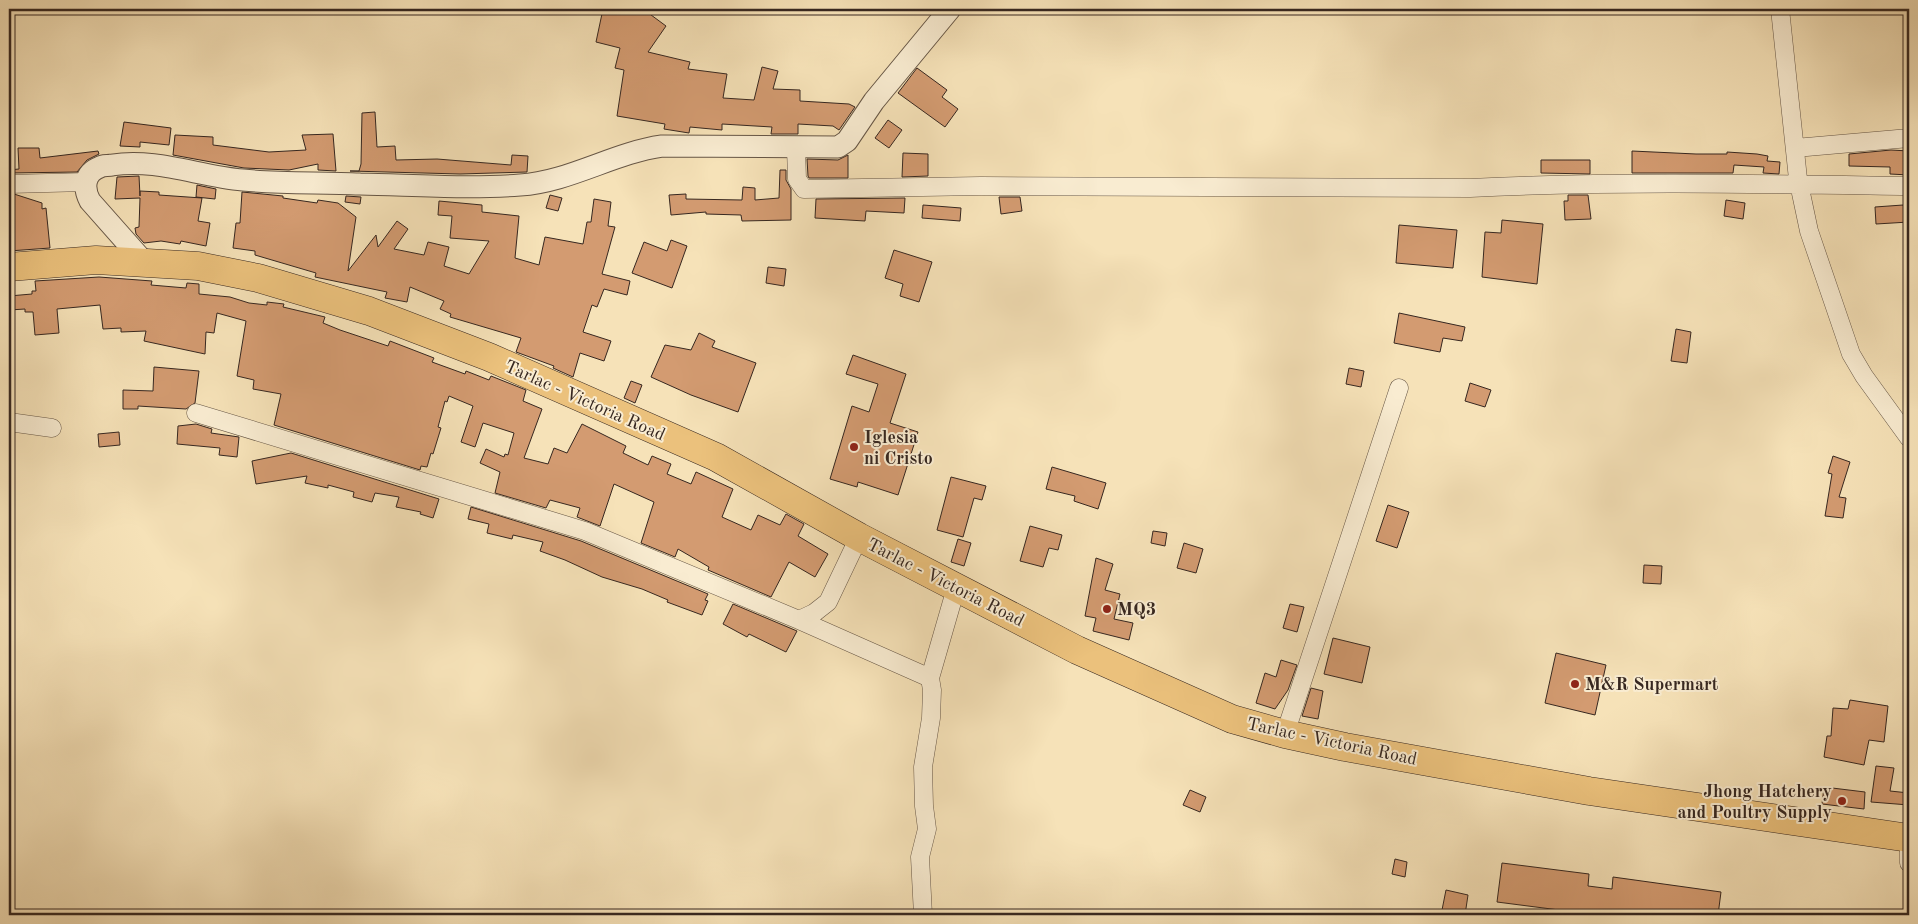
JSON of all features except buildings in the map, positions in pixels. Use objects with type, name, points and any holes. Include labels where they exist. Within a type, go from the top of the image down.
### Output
[{"type":"main road","name":"Tarlac - Victoria Road","points":[[9,267],[96,260],[198,266],[319,294],[368,310],[489,357],[716,457],[859,537],[956,588],[1086,654],[1232,719],[1345,748],[1589,790],[1909,838]]},
{"type":"street","points":[[144,262],[90,201],[85,191],[86,182],[91,173],[100,167],[126,163],[158,164],[242,180],[394,185],[518,185],[573,173],[642,149],[662,146],[842,145],[874,101],[950,9]]},
{"type":"street","points":[[1780,9],[1795,148],[1809,231],[1851,354],[1864,376],[1909,438]]},
{"type":"street","points":[[1795,148],[1909,138]]},
{"type":"street","points":[[796,146],[797,179],[804,189],[981,186],[1470,188],[1547,184],[1909,186]]},
{"type":"street","points":[[9,184],[86,182]]},
{"type":"street","points":[[1285,734],[1399,388]]},
{"type":"street","points":[[196,413],[585,531],[799,620],[930,678]]},
{"type":"street","points":[[9,422],[52,428]]},
{"type":"street","points":[[799,620],[828,602],[859,537]]},
{"type":"street","points":[[922,915],[920,857],[927,829],[924,806],[923,767],[931,718],[932,690],[930,678],[956,588]]},
{"type":"street","points":[[1909,838],[1909,863]]},
{"type":"place","name":"Iglesia ni Cristo","points":[[854,447]]},
{"type":"place","name":"MQ3","points":[[1107,609]]},
{"type":"place","name":"M&R Supermart","points":[[1575,684]]},
{"type":"place","name":"Jhong Hatchery and Poultry Supply","points":[[1842,801]]}]
